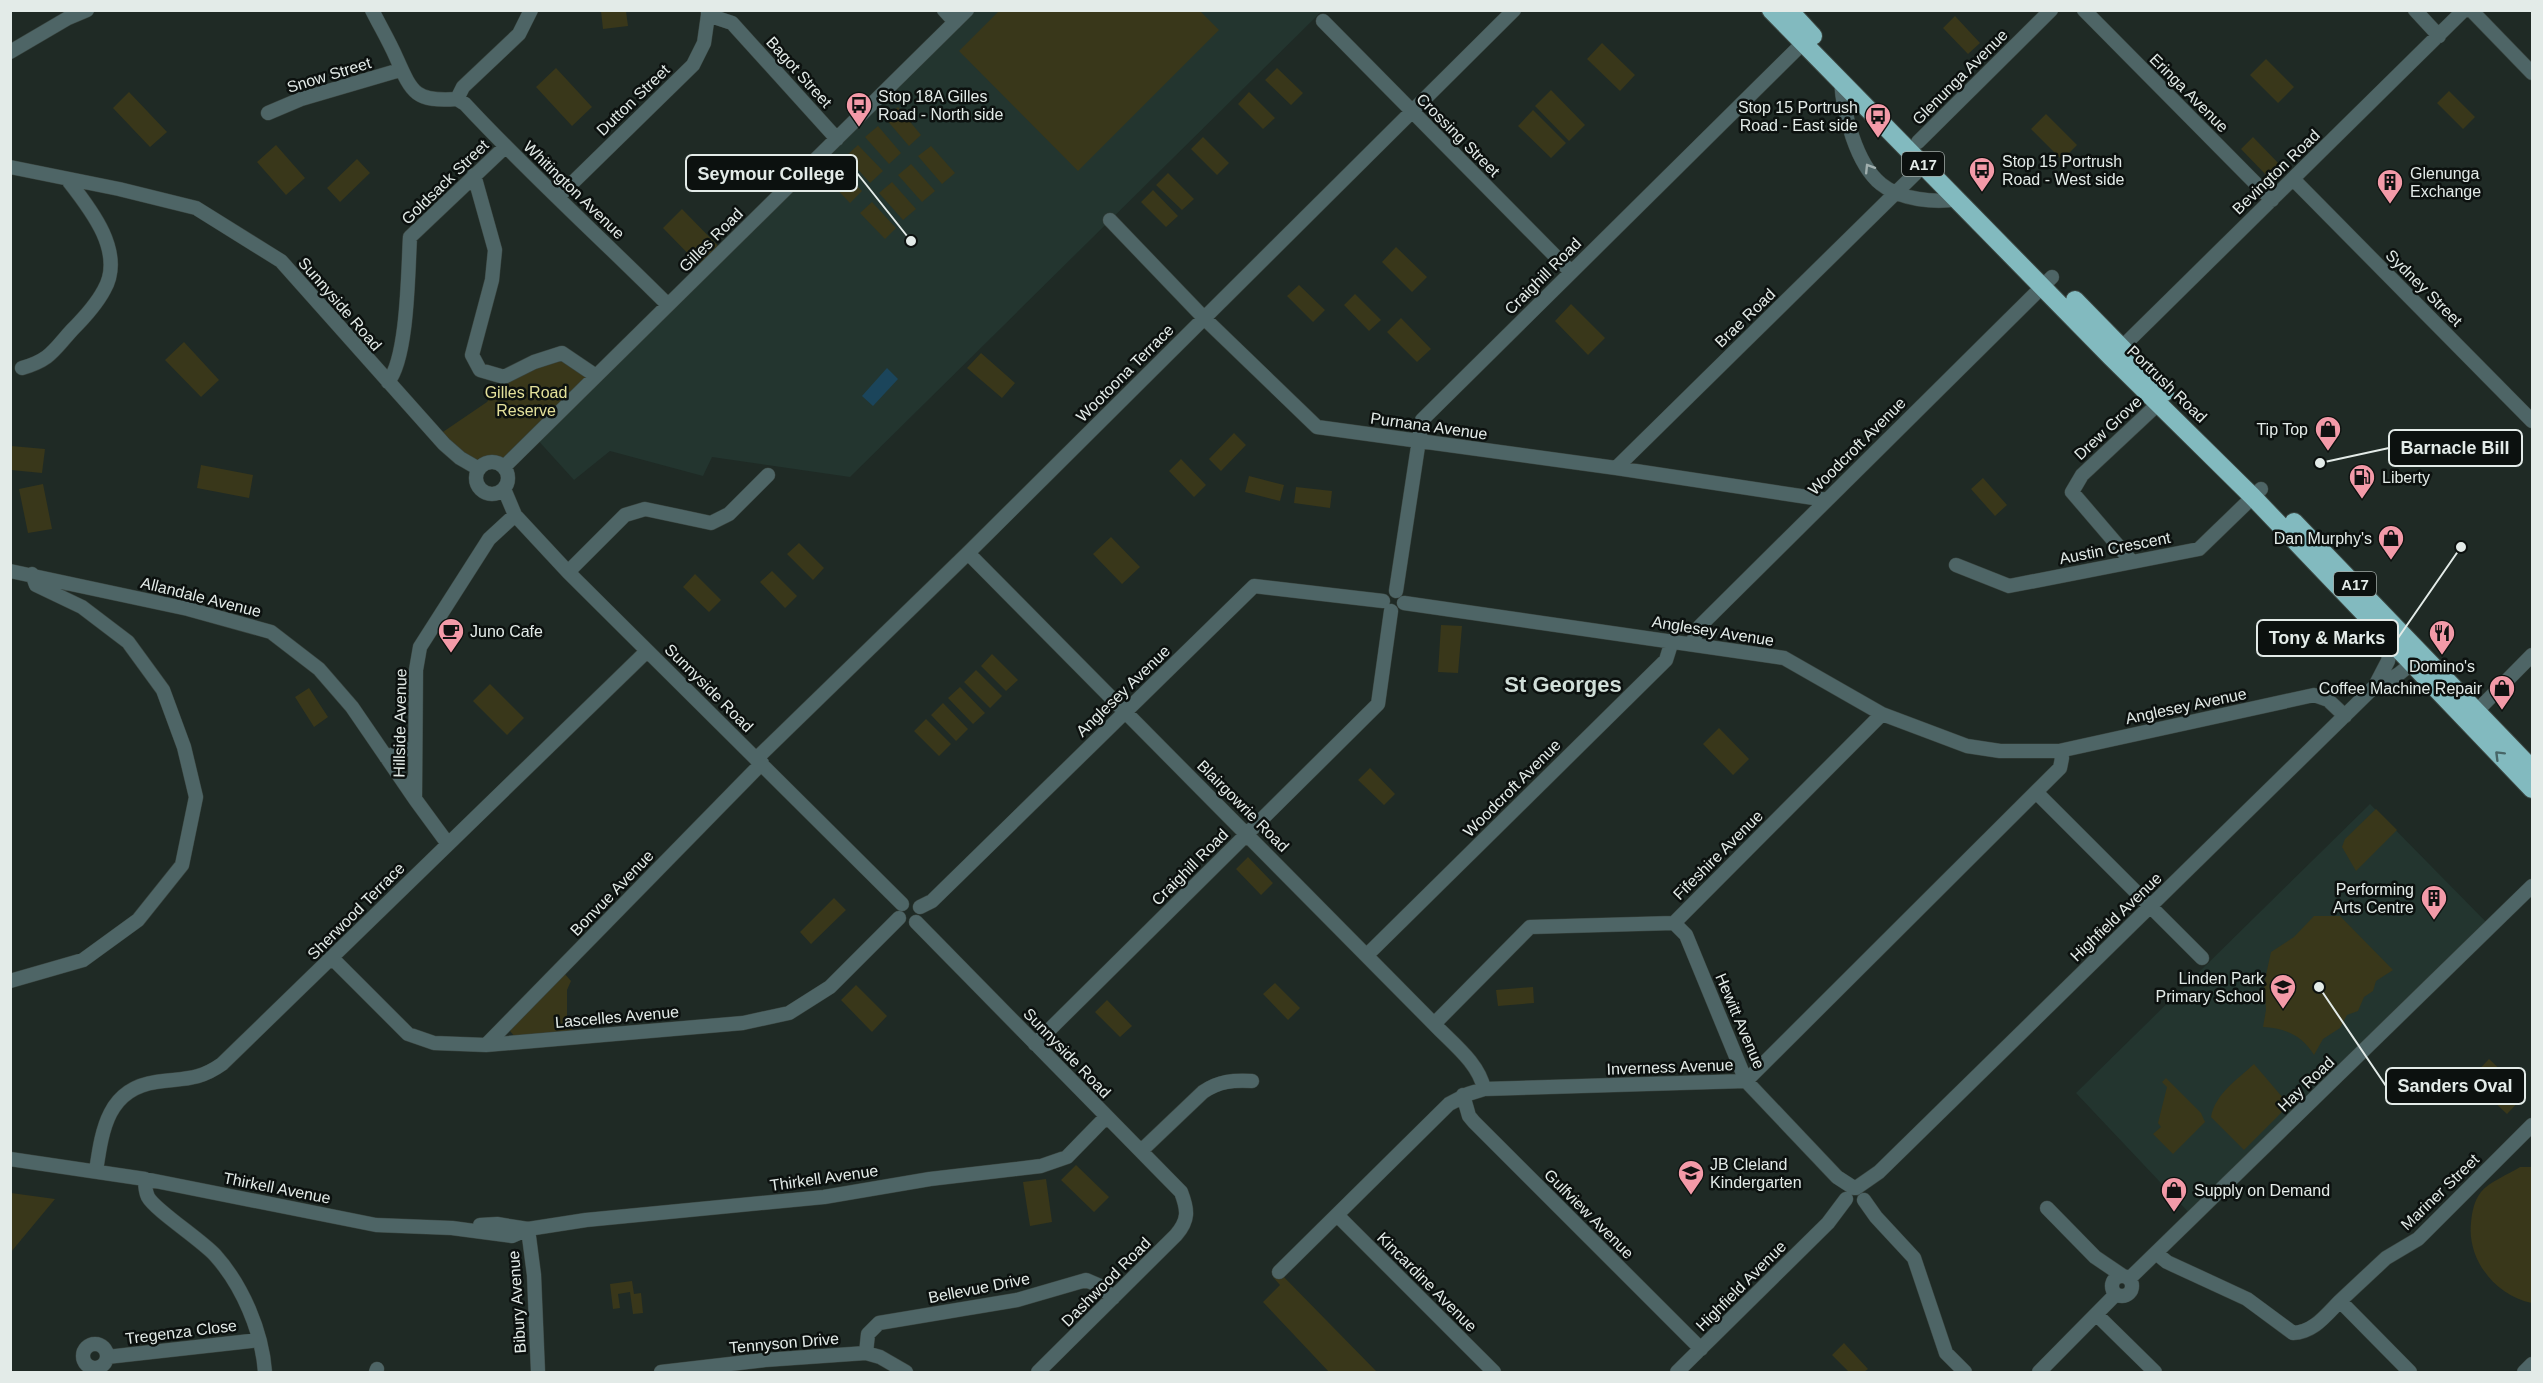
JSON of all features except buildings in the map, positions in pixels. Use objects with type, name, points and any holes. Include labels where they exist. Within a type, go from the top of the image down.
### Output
[{"type":"highway","name":"Portrush Road","points":[[1771,10],[1807,39],[1918,142],[2116,352],[2414,655],[2471,717],[2532,789]]},
{"type":"highway","name":"Portrush Road","points":[[1789,10],[1807,39],[1841,81],[1958,199],[2048,281]]},
{"type":"highway","name":"Portrush Road","points":[[2116,352],[2159,403],[2257,493],[2392,641],[2414,655]]},
{"type":"highway","name":"Portrush Road","points":[[2471,717],[2532,769]]},
{"type":"street","points":[[10,52],[68,18],[87,10]]},
{"type":"street","points":[[372,10],[409,87],[423,97],[437,100],[457,99],[463,87],[519,34],[531,10]]},
{"type":"street","points":[[944,10],[955,22]]},
{"type":"street","name":"Gilles Road","points":[[504,467],[966,10]]},
{"type":"street","name":"Wootoona Terrace","points":[[759,761],[1514,10]]},
{"type":"street","name":"Glenunga Avenue","points":[[1918,142],[2051,10]]},
{"type":"street","name":"Eringa Avenue","points":[[2084,10],[2272,200]]},
{"type":"street","points":[[2415,10],[2439,36]]},
{"type":"street","name":"Bevington Road","points":[[2116,352],[2464,10]]},
{"type":"street","points":[[2471,10],[2532,73]]},
{"type":"street","name":"Bagot Street","points":[[708,13],[732,23],[837,139]]},
{"type":"street","name":"Dutton Street","points":[[559,196],[693,65],[704,42],[708,13]]},
{"type":"street","name":"Crossing Street","points":[[1323,21],[1570,272]]},
{"type":"street","name":"Craighill Road","points":[[1396,591],[1417,440],[1422,420],[1807,39]]},
{"type":"street","name":"Snow Street","points":[[268,113],[301,99],[400,70]]},
{"type":"street","points":[[1841,81],[1844,110],[1865,161],[1882,185],[1914,198],[1944,202],[1958,199]]},
{"type":"street","name":"Whitington Avenue","points":[[457,99],[465,104],[505,147],[559,196],[668,305]]},
{"type":"street","name":"Goldsack Street","points":[[388,382],[396,370],[402,339],[410,237],[505,147]]},
{"type":"street","name":"Brae Road","points":[[1616,468],[1924,165]]},
{"type":"street","name":"Sunnyside Road","points":[[10,167],[119,189],[196,208],[280,261],[444,444],[460,458],[479,469]]},
{"type":"street","points":[[474,175],[495,250],[492,280],[472,355],[480,370],[504,377],[534,362],[562,353],[596,376]]},
{"type":"street","points":[[22,368],[43,362],[90,310],[106,288],[111,267],[105,237],[95,214],[67,179]]},
{"type":"street","name":"Sydney Street","points":[[2293,179],[2532,421]]},
{"type":"street","name":"Purnana Avenue","points":[[1110,220],[1204,318],[1317,427],[1827,500]]},
{"type":"street","name":"Woodcroft Avenue","points":[[1692,643],[1700,626],[2048,281]]},
{"type":"street","name":"Drew Grove","points":[[2132,562],[2072,492],[2082,476],[2159,403]]},
{"type":"street","points":[[460,458],[487,459],[520,452]]},
{"type":"street","points":[[491,462],[504,467],[508,476],[504,489],[494,494],[481,490],[475,478],[479,469],[491,462]]},
{"type":"street","points":[[568,572],[626,515],[645,509],[711,523],[729,514],[768,475]]},
{"type":"street","name":"Sunnyside Road","points":[[504,489],[515,515],[568,572],[902,904]]},
{"type":"street","name":"Austin Crescent","points":[[1956,565],[2009,585],[2199,549],[2257,493]]},
{"type":"street","name":"Hillside Avenue","points":[[448,844],[415,799],[416,670],[420,647],[489,539],[515,515]]},
{"type":"street","name":"Blairgowrie Road","points":[[968,553],[1248,833],[1434,1024],[1475,1067],[1482,1078],[1484,1089]]},
{"type":"street","name":"Allandale Avenue","points":[[10,571],[188,609],[271,632],[319,669],[352,707],[415,799]]},
{"type":"street","points":[[10,981],[83,960],[138,920],[182,865],[196,797],[184,747],[163,690],[156,680],[128,642],[82,607],[36,585],[32,574]]},
{"type":"street","name":"Anglesey Avenue","points":[[920,907],[932,901],[1254,586],[1387,606]]},
{"type":"street","points":[[1396,591],[1401,594],[1404,603],[1401,609],[1387,606],[1387,593],[1396,591]]},
{"type":"street","name":"Anglesey Avenue","points":[[1404,603],[1784,658],[1882,714],[1967,746],[2001,751],[2060,751],[2314,695],[2328,699],[2345,716]]},
{"type":"street","name":"Craighill Road","points":[[1035,1044],[1378,704],[1387,606]]},
{"type":"street","name":"Woodcroft Avenue","points":[[1367,955],[1666,660],[1672,641]]},
{"type":"street","name":"Highfield Avenue","points":[[2375,687],[2388,661],[2392,641]]},
{"type":"street","name":"Sherwood Terrace","points":[[96,1171],[102,1130],[114,1105],[129,1093],[154,1082],[192,1080],[208,1074],[222,1064],[333,959],[647,651]]},
{"type":"street","name":"Highfield Avenue","points":[[1677,1372],[2345,716],[2375,687],[2399,675],[2414,655]]},
{"type":"street","points":[[2471,717],[2532,655]]},
{"type":"street","name":"Fifeshire Avenue","points":[[1434,1024],[1530,927],[1674,923],[1882,714]]},
{"type":"street","points":[[386,757],[415,746]]},
{"type":"street","name":"Inverness Avenue","points":[[1279,1272],[1449,1104],[1463,1095],[1484,1089],[1746,1081],[2037,793],[2060,768],[2062,758],[2060,751]]},
{"type":"street","name":"Bonvue Avenue","points":[[486,1045],[759,761]]},
{"type":"street","points":[[2037,793],[2202,958]]},
{"type":"street","name":"Hay Road","points":[[2039,1372],[2097,1315],[2120,1283],[2156,1253],[2532,886]]},
{"type":"street","points":[[912,902],[920,907],[922,914],[916,922],[906,922],[899,918],[896,912],[902,904],[912,902]]},
{"type":"street","name":"Lascelles Avenue","points":[[333,959],[408,1034],[434,1043],[486,1045],[743,1023],[789,1013],[830,987],[899,918]]},
{"type":"street","name":"Sunnyside Road","points":[[916,922],[1181,1192],[1188,1210]]},
{"type":"street","name":"Hewitt Avenue","points":[[1674,923],[1686,935],[1746,1081],[1914,1258],[1946,1353],[1965,1372]]},
{"type":"street","points":[[1141,1151],[1208,1088],[1233,1080],[1252,1081]]},
{"type":"street","name":"Gulfview Avenue","points":[[1463,1095],[1469,1116],[1474,1122],[1701,1349]]},
{"type":"street","name":"Thirkell Avenue","points":[[10,1159],[145,1179],[376,1225],[452,1228],[496,1224],[528,1229],[586,1220],[824,1197],[930,1179],[1041,1166],[1067,1157],[1106,1117]]},
{"type":"street","name":"Mariner Street","points":[[2156,1253],[2167,1262],[2247,1299],[2293,1334],[2305,1333],[2316,1326],[2386,1258],[2418,1239],[2532,1125]]},
{"type":"street","points":[[145,1179],[145,1187],[151,1201],[196,1237],[228,1272],[244,1300],[259,1340],[265,1372]]},
{"type":"street","points":[[2047,1208],[2120,1283]]},
{"type":"street","name":"Dashwood Road","points":[[1038,1372],[1184,1227],[1188,1210]]},
{"type":"street","name":"Kincardine Avenue","points":[[1337,1215],[1494,1372]]},
{"type":"street","name":"Bibury Avenue","points":[[528,1229],[534,1275],[538,1372]]},
{"type":"street","name":"Bellevue Drive","points":[[866,1353],[868,1334],[879,1323],[1017,1300],[1086,1280],[1100,1286],[1113,1298]]},
{"type":"street","points":[[2340,1301],[2410,1372]]},
{"type":"street","points":[[2097,1315],[2155,1372]]},
{"type":"street","name":"Tregenza Close","points":[[107,1357],[259,1340]]},
{"type":"street","points":[[530,1372],[537,1349]]},
{"type":"street","name":"Tennyson Drive","points":[[661,1372],[765,1360],[866,1353],[880,1357],[906,1372]]},
{"type":"street","points":[[2524,1372],[2532,1364]]},
{"type":"shaded area","points":[[967,11],[1322,11],[850,477],[712,457],[703,476],[610,451],[574,480],[535,437]]},
{"type":"shaded area","name":"Linden Park Primary School","points":[[2370,804],[2491,927],[2193,1217],[2076,1093]]},
{"type":"green space","points":[[1000,10],[1200,11],[1219,30],[1078,171],[959,51]]},
{"type":"green space","points":[[601,11],[626,11],[628,26],[603,29]]},
{"type":"green space","points":[[1955,16],[1980,43],[1968,54],[1943,28]]},
{"type":"green space","points":[[1602,43],[1635,75],[1620,91],[1587,59]]},
{"type":"green space","points":[[2266,59],[2294,87],[2278,103],[2250,75]]},
{"type":"green space","points":[[556,68],[592,107],[572,126],[536,87]]},
{"type":"green space","points":[[1277,68],[1303,93],[1291,105],[1265,80]]},
{"type":"green space","points":[[1551,90],[1585,125],[1569,141],[1535,106]]},
{"type":"green space","points":[[2449,91],[2475,117],[2463,129],[2437,103]]},
{"type":"green space","points":[[129,92],[167,132],[150,147],[113,108]]},
{"type":"green space","points":[[1249,92],[1275,118],[1263,129],[1238,104]]},
{"type":"green space","points":[[898,107],[921,135],[909,146],[885,118]]},
{"type":"green space","points":[[1533,110],[1566,143],[1551,158],[1518,126]]},
{"type":"green space","points":[[2046,114],[2077,145],[2062,160],[2031,129]]},
{"type":"green space","points":[[878,126],[901,153],[889,164],[865,137]]},
{"type":"green space","points":[[1203,137],[1229,163],[1217,175],[1191,149]]},
{"type":"green space","points":[[2253,137],[2282,167],[2270,179],[2241,149]]},
{"type":"green space","points":[[276,145],[305,178],[286,195],[257,162]]},
{"type":"green space","points":[[858,145],[883,171],[870,183],[846,156]]},
{"type":"green space","points":[[931,146],[955,173],[942,184],[918,156]]},
{"type":"green space","points":[[357,159],[370,173],[340,202],[327,188]]},
{"type":"green space","points":[[911,164],[935,191],[922,202],[898,175]]},
{"type":"green space","points":[[837,165],[862,191],[850,203],[825,177]]},
{"type":"green space","points":[[1168,173],[1194,199],[1182,210],[1156,185]]},
{"type":"green space","points":[[892,182],[916,209],[903,220],[879,193]]},
{"type":"green space","points":[[1153,190],[1178,216],[1166,227],[1141,202]]},
{"type":"green space","points":[[872,202],[896,228],[885,239],[860,213]]},
{"type":"green space","points":[[682,209],[723,251],[704,270],[663,228]]},
{"type":"green space","points":[[1396,247],[1427,277],[1412,292],[1382,262]]},
{"type":"green space","points":[[1299,285],[1325,310],[1313,322],[1287,296]]},
{"type":"green space","points":[[1355,294],[1381,320],[1369,331],[1344,305]]},
{"type":"green space","points":[[1571,304],[1605,338],[1588,355],[1555,321]]},
{"type":"green space","points":[[1401,318],[1431,349],[1417,362],[1387,332]]},
{"type":"green space","points":[[184,342],[219,380],[201,397],[165,360]]},
{"type":"green space","name":"Gilles Road Reserve","points":[[562,353],[596,376],[499,463],[491,462],[483,465],[437,436],[487,402],[504,377]]},
{"type":"green space","points":[[981,353],[1015,383],[1002,398],[967,368]]},
{"type":"green space","points":[[1234,433],[1246,445],[1221,471],[1209,459]]},
{"type":"green space","points":[[11,446],[45,449],[42,473],[11,470]]},
{"type":"green space","points":[[1181,459],[1206,485],[1194,497],[1169,471]]},
{"type":"green space","points":[[201,465],[253,475],[249,498],[197,488]]},
{"type":"green space","points":[[1249,476],[1284,485],[1280,501],[1245,492]]},
{"type":"green space","points":[[1983,478],[2007,505],[1995,516],[1971,489]]},
{"type":"green space","points":[[43,484],[52,529],[28,533],[19,489]]},
{"type":"green space","points":[[1296,487],[1332,491],[1330,508],[1294,503]]},
{"type":"green space","points":[[1111,537],[1140,567],[1122,584],[1093,554]]},
{"type":"green space","points":[[799,543],[824,568],[813,580],[787,554]]},
{"type":"green space","points":[[772,571],[797,596],[785,608],[760,582]]},
{"type":"green space","points":[[695,574],[721,600],[709,612],[683,587]]},
{"type":"green space","points":[[1441,625],[1462,626],[1458,673],[1438,672]]},
{"type":"green space","points":[[992,654],[1018,680],[1006,691],[981,666]]},
{"type":"green space","points":[[976,670],[1002,696],[990,708],[964,682]]},
{"type":"green space","points":[[490,684],[524,718],[507,735],[473,701]]},
{"type":"green space","points":[[960,687],[985,713],[973,724],[948,698]]},
{"type":"green space","points":[[309,688],[328,717],[314,727],[295,697]]},
{"type":"green space","points":[[943,703],[968,729],[956,741],[931,715]]},
{"type":"green space","points":[[926,719],[951,744],[939,756],[914,731]]},
{"type":"green space","points":[[1719,728],[1749,759],[1733,775],[1703,744]]},
{"type":"green space","points":[[1370,768],[1395,794],[1384,805],[1358,780]]},
{"type":"green space","points":[[2376,809],[2397,830],[2356,871],[2342,847],[2345,839]]},
{"type":"green space","points":[[1248,857],[1273,883],[1261,895],[1236,869]]},
{"type":"green space","points":[[834,898],[846,910],[811,944],[800,932]]},
{"type":"green space","points":[[2314,916],[2340,916],[2393,970],[2376,981],[2373,991],[2364,997],[2358,1011],[2347,1015],[2340,1028],[2323,1039],[2314,1055],[2304,1042],[2292,1034],[2263,1027],[2266,1010],[2264,984],[2271,952],[2294,937]]},
{"type":"green space","points":[[564,973],[571,981],[567,990],[567,1023],[576,1033],[516,1038],[510,1031],[512,1026]]},
{"type":"green space","points":[[1275,983],[1300,1008],[1288,1020],[1263,994]]},
{"type":"green space","points":[[856,985],[887,1016],[872,1032],[841,1000]]},
{"type":"green space","points":[[1533,987],[1534,1003],[1498,1006],[1496,990]]},
{"type":"green space","points":[[1107,1000],[1132,1026],[1120,1037],[1095,1012]]},
{"type":"green space","points":[[2489,1059],[2526,1094],[2507,1114],[2470,1079]]},
{"type":"green space","points":[[2254,1064],[2289,1105],[2244,1150],[2211,1117],[2222,1094]]},
{"type":"green space","points":[[2166,1078],[2201,1113],[2205,1122],[2173,1154],[2153,1134],[2161,1127],[2158,1123],[2167,1087],[2162,1082]]},
{"type":"green space","points":[[1076,1165],[1109,1197],[1094,1212],[1061,1180]]},
{"type":"green space","points":[[2520,1167],[2532,1167],[2532,1303],[2507,1293],[2486,1274],[2479,1263],[2471,1237],[2473,1211],[2481,1192]]},
{"type":"green space","points":[[1046,1179],[1052,1222],[1030,1226],[1023,1182]]},
{"type":"green space","points":[[10,1193],[55,1199],[11,1252]]},
{"type":"green space","points":[[1279,1272],[1377,1372],[1329,1372],[1263,1302],[1280,1285],[1273,1277]]},
{"type":"green space","points":[[632,1281],[634,1294],[641,1293],[643,1313],[633,1314],[630,1292],[618,1294],[620,1308],[613,1309],[610,1284]]},
{"type":"green space","points":[[1844,1343],[1868,1369],[1864,1372],[1849,1372],[1832,1355]]},
{"type":"water","points":[[887,368],[898,379],[873,406],[862,396]]},
{"type":"place","name":"Stop 18A Gilles Road - North side","points":[[859,128]]},
{"type":"place","name":"Stop 15 Portrush Road - East side","points":[[1878,139]]},
{"type":"place","name":"Stop 15 Portrush Road - West side","points":[[1982,193]]},
{"type":"place","name":"Glenunga Exchange","points":[[2390,205]]},
{"type":"place","name":"Seymour College","points":[[911,241]]},
{"type":"place","name":"Tip Top","points":[[2328,452]]},
{"type":"place","name":"Barnacle Bill","points":[[2320,463]]},
{"type":"place","name":"Liberty","points":[[2362,500]]},
{"type":"place","name":"Tony & Marks","points":[[2461,547]]},
{"type":"place","name":"Dan Murphy's","points":[[2391,561]]},
{"type":"place","name":"Juno Cafe","points":[[451,654]]},
{"type":"place","name":"Domino's","points":[[2442,656]]},
{"type":"place","name":"Coffee Machine Repair","points":[[2502,711]]},
{"type":"place","name":"Performing Arts Centre","points":[[2434,921]]},
{"type":"place","name":"Sanders Oval","points":[[2319,987]]},
{"type":"place","name":"Linden Park Primary School","points":[[2283,1010]]},
{"type":"place","name":"JB Cleland Kindergarten","points":[[1691,1196]]},
{"type":"place","name":"Supply on Demand","points":[[2174,1213]]},
{"type":"district","name":"St Georges","points":[[1563,684]]}]
